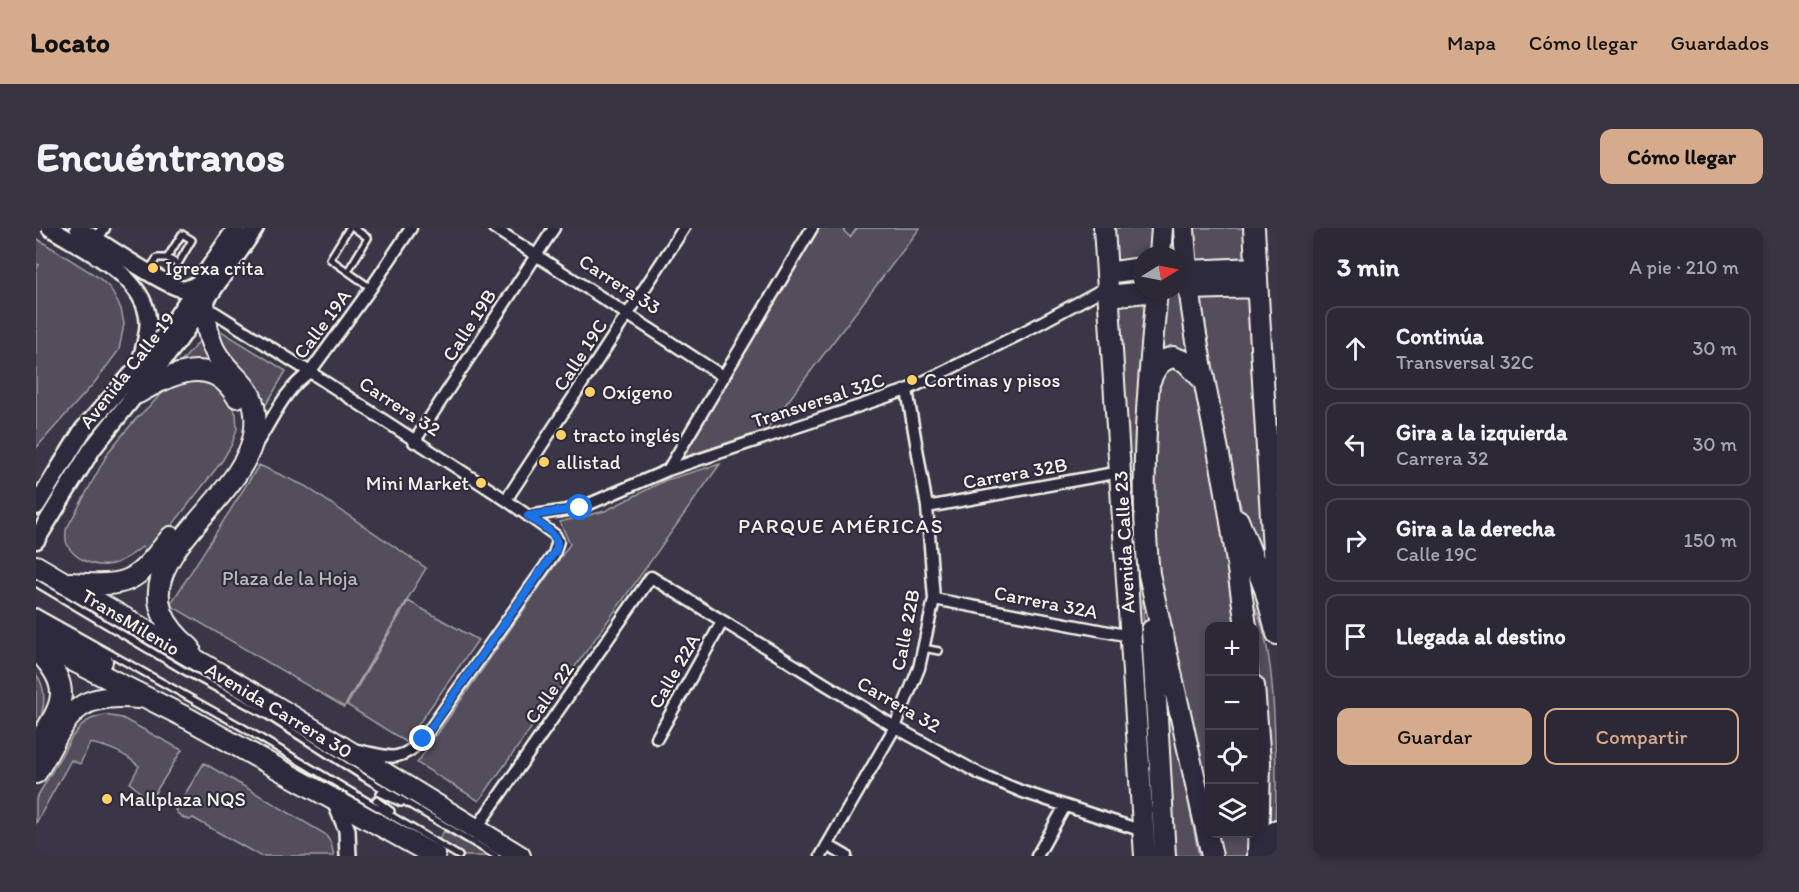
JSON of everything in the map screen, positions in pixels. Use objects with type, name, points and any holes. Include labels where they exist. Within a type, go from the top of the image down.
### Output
[{"type":"highway","name":"Avenida Calle 23","points":[[1104,228],[1145,856]]},
{"type":"highway","points":[[1161,246],[1162,228]]},
{"type":"highway","points":[[1184,228],[1188,280],[1224,484],[1245,622]]},
{"type":"highway","points":[[1254,228],[1277,609]]},
{"type":"highway","points":[[1107,285],[1133,272]]},
{"type":"highway","points":[[1188,280],[1257,277]]},
{"type":"highway","points":[[1107,285],[1133,288]]},
{"type":"highway","name":"Avenida Calle 23","points":[[1155,300],[1148,386],[1145,469],[1149,574],[1212,856]]},
{"type":"highway","points":[[208,306],[207,326],[213,348],[243,382],[254,406],[254,435],[240,468],[170,557],[164,569],[158,593],[160,611],[169,628],[229,681]]},
{"type":"highway","points":[[1148,386],[1157,366],[1173,357],[1186,362],[1204,381]]},
{"type":"highway","points":[[65,582],[117,584],[138,574],[149,564],[231,457],[242,436],[244,422],[239,399],[223,380],[208,373],[195,370],[182,372],[169,376],[138,393]]},
{"type":"highway","points":[[1224,484],[1265,589],[1277,634]]},
{"type":"highway","name":"Avenida Carrera 30","points":[[36,566],[340,746],[520,856]]},
{"type":"highway","points":[[1149,574],[1165,856]]},
{"type":"highway","points":[[36,624],[128,676],[189,719]]},
{"type":"highway","points":[[36,642],[189,719],[435,856]]},
{"type":"highway","points":[[36,649],[50,664],[57,676],[61,695],[57,714],[36,746]]},
{"type":"highway","points":[[36,773],[68,718],[77,708],[101,697],[120,696],[148,699]]},
{"type":"highway","points":[[1258,730],[1260,761],[1258,856]]},
{"type":"highway","points":[[1271,856],[1277,830]]},
{"type":"main road","name":"Avenida Calle 19","points":[[36,506],[90,421],[158,345],[236,228]]},
{"type":"main road","name":"Avenida Calle 19","points":[[36,540],[92,449],[208,306],[255,228]]},
{"type":"street","points":[[50,228],[120,273],[135,287],[145,307],[148,330],[137,369]]},
{"type":"street","points":[[78,228],[100,233],[148,272],[178,288],[190,287],[201,282]]},
{"type":"street","name":"Calle 19A","points":[[240,468],[288,391],[310,372],[411,228]]},
{"type":"street","name":"Carrera 33","points":[[494,228],[724,377]]},
{"type":"street","name":"Calle 19B","points":[[414,442],[554,228]]},
{"type":"street","name":"Calle 19C","points":[[506,500],[684,228]]},
{"type":"street","points":[[668,470],[812,228]]},
{"type":"street","name":"Transversal 32C","points":[[528,516],[580,508],[668,470],[907,390],[1018,335],[1107,285]]},
{"type":"street","name":"Carrera 32","points":[[208,306],[506,500],[555,536],[558,545],[554,554],[423,739],[412,750],[402,756],[391,757],[340,746]]},
{"type":"street","name":"Calle 22B","points":[[821,856],[895,727],[919,668],[934,599],[927,507],[907,390]]},
{"type":"street","name":"Carrera 32B","points":[[927,507],[1109,474]]},
{"type":"street","name":"Carrera 32","points":[[651,578],[895,727],[980,774],[1023,792],[1143,831]]},
{"type":"street","name":"Calle 22","points":[[476,829],[651,578]]},
{"type":"street","name":"Carrera 32A","points":[[934,599],[1130,636],[1152,629]]},
{"type":"street","name":"Calle 22A","points":[[657,738],[722,622]]},
{"type":"street","points":[[334,798],[347,830],[348,856]]},
{"type":"street","points":[[1037,856],[1065,806]]},
{"type":"street","points":[[827,845],[846,856]]},
{"type":"lane","points":[[348,271],[368,238],[352,228],[330,259],[371,288]]},
{"type":"lane","points":[[148,272],[157,258],[167,258],[178,264],[192,240],[182,234],[167,258]]},
{"type":"lane","name":"TransMilenio","points":[[36,583],[181,669],[268,716],[496,856]]},
{"type":"lane","name":"TransMilenio","points":[[36,612],[208,707],[459,856]]},
{"type":"lane","points":[[923,648],[939,651]]},
{"type":"lane","name":"TransMilenio","points":[[380,793],[427,815]]},
{"type":"lane","name":"TransMilenio","points":[[376,800],[416,830]]},
{"type":"green space","points":[[819,228],[845,228],[844,231],[850,237],[857,228],[920,228],[766,430],[681,458]]},
{"type":"green space","points":[[1111,228],[1156,228],[1153,246],[1133,246],[1133,264],[1113,267]]},
{"type":"green space","points":[[1170,228],[1177,228],[1179,246],[1169,246]]},
{"type":"green space","points":[[1193,228],[1247,228],[1248,257],[1195,260]]},
{"type":"green space","points":[[36,238],[98,277],[110,288],[121,309],[124,324],[119,350],[95,382],[36,448],[36,270],[39,265],[36,264]]},
{"type":"green space","points":[[1252,295],[1267,574],[1245,520],[1229,468],[1196,296]]},
{"type":"green space","points":[[1163,300],[1185,300],[1192,356],[1156,360]]},
{"type":"green space","points":[[1145,302],[1137,493],[1144,624],[1136,624],[1116,304]]},
{"type":"green space","points":[[213,326],[286,371],[263,410],[227,354]]},
{"type":"green space","points":[[202,338],[225,376],[177,367]]},
{"type":"green space","points":[[1173,361],[1193,381],[1207,439],[1240,622],[1205,622],[1205,795],[1157,569],[1153,525],[1159,378]]},
{"type":"green space","points":[[194,378],[217,384],[230,401],[236,414],[237,429],[232,444],[222,461],[150,554],[142,547],[122,561],[108,565],[96,565],[79,557],[67,544],[66,530],[109,451],[135,420],[171,385]]},
{"type":"green space","points":[[720,464],[479,801],[417,763],[570,544],[560,522],[605,511],[666,480]]},
{"type":"green space","name":"Plaza de la Hoja","points":[[259,465],[305,486],[426,568],[344,707],[170,605]]},
{"type":"green space","points":[[1244,582],[1253,600],[1265,638],[1273,698],[1276,797],[1275,817],[1268,853],[1265,751],[1259,674],[1259,622],[1252,622]]},
{"type":"green space","points":[[408,601],[478,640],[406,742],[347,705]]},
{"type":"green space","points":[[1158,649],[1199,856],[1172,856]]},
{"type":"green space","points":[[36,674],[43,687],[44,702],[36,730]]},
{"type":"green space","points":[[105,715],[122,718],[182,750],[152,797],[142,794],[130,783],[139,766],[116,751],[90,743],[80,764],[71,760],[36,823],[36,799],[72,737],[84,723]]},
{"type":"green space","points":[[204,763],[325,834],[331,843],[334,856],[260,856],[193,818],[190,820],[183,818],[175,810]]},
{"type":"green space","points":[[444,831],[489,856],[465,856],[438,841]]},
{"type":"green space","points":[[1215,838],[1251,838],[1250,856],[1219,856]]},
{"type":"place","name":"Igrexa crita","points":[[153,268]]},
{"type":"place","name":"Cortinas y pisos","points":[[912,380]]},
{"type":"place","name":"Oxígeno","points":[[590,392]]},
{"type":"place","name":"tracto inglés","points":[[561,435]]},
{"type":"place","name":"allistad","points":[[544,462]]},
{"type":"place","name":"Mini Market","points":[[481,483]]},
{"type":"place","name":"Mallplaza NQS","points":[[107,799]]},
{"type":"district","name":"PARQUE AMÉRICAS","points":[[841,526]]},
{"type":"route","points":[[423,739],[556,550],[557,538],[528,516],[580,508]]}]
